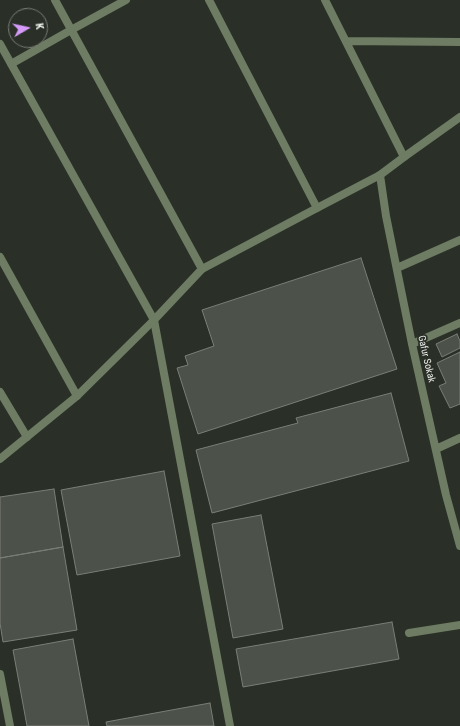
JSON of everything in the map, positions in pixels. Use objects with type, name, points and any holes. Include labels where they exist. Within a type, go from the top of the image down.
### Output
[{"type":"street","points":[[55,0],[202,269]]},
{"type":"street","points":[[11,64],[126,0]]},
{"type":"street","points":[[209,0],[317,208]]},
{"type":"street","points":[[326,0],[404,157]]},
{"type":"street","points":[[346,42],[460,42]]},
{"type":"street","points":[[0,44],[154,320],[230,726]]},
{"type":"street","points":[[0,459],[77,396],[154,320],[202,269],[380,175],[460,116]]},
{"type":"street","name":"Gafur Sokak","points":[[380,175],[386,216],[412,344],[446,495],[460,546]]},
{"type":"street","points":[[397,268],[460,240]]},
{"type":"street","points":[[0,257],[77,396]]},
{"type":"street","points":[[412,344],[460,322]]},
{"type":"street","points":[[0,392],[27,437]]},
{"type":"street","points":[[436,449],[460,438]]},
{"type":"street","points":[[409,633],[460,625]]},
{"type":"street","points":[[0,674],[10,726]]},
{"type":"building","points":[[361,258],[397,369],[198,434],[177,368],[188,365],[185,356],[214,346],[202,310]]},
{"type":"building","points":[[457,334],[460,341],[460,348],[442,357],[436,344]]},
{"type":"building","points":[[460,352],[460,404],[450,408],[439,386],[446,383],[437,363]]},
{"type":"building","points":[[391,393],[409,461],[212,513],[196,450],[298,423],[296,418]]},
{"type":"building","points":[[164,471],[180,556],[77,575],[61,490]]},
{"type":"building","points":[[54,489],[63,547],[0,558],[0,497]]},
{"type":"building","points":[[261,515],[283,629],[233,638],[212,524]]},
{"type":"building","points":[[63,547],[77,630],[3,642],[0,623],[0,558]]},
{"type":"building","points":[[392,622],[399,659],[243,687],[236,649]]},
{"type":"building","points":[[73,639],[89,726],[27,726],[13,650]]},
{"type":"building","points":[[210,703],[214,726],[107,726],[106,722]]}]
